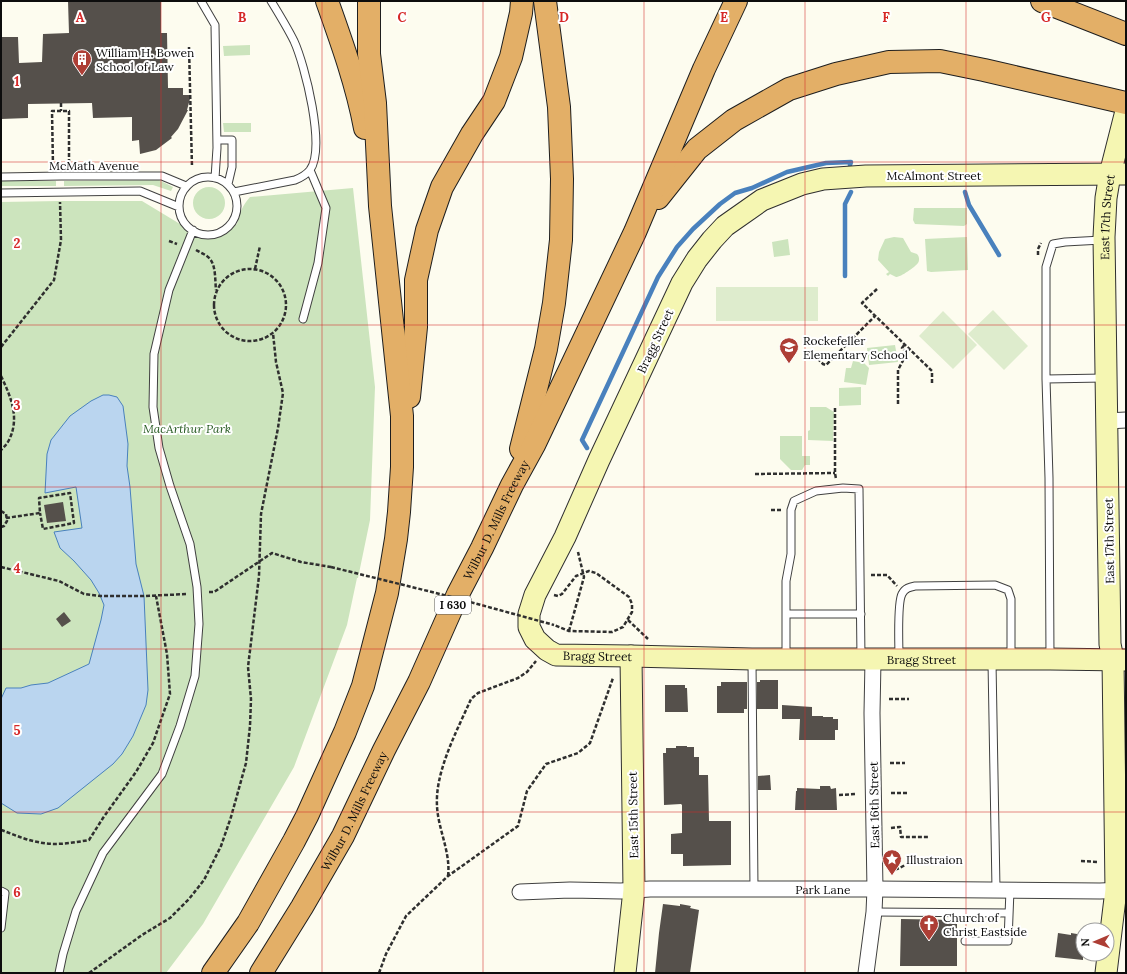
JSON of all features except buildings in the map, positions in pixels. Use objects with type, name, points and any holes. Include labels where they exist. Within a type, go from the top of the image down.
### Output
[{"type":"highway","points":[[327,1],[343,46],[361,108],[380,206]]},
{"type":"highway","points":[[369,1],[369,54],[374,103],[380,206],[402,416],[402,467]]},
{"type":"highway","points":[[213,973],[248,923],[294,841],[332,762],[363,686],[387,593],[396,539],[416,327],[416,280],[427,230],[442,187],[472,134],[494,101],[511,57],[521,13],[522,1]]},
{"type":"highway","points":[[512,485],[546,349],[554,303],[561,240],[562,179],[559,107],[546,1]]},
{"type":"highway","points":[[635,232],[704,69],[736,1]]},
{"type":"highway","points":[[1042,1],[1126,34]]},
{"type":"highway","points":[[635,232],[663,190],[697,149],[734,120],[789,89],[836,74],[889,62],[940,61],[1126,103]]},
{"type":"highway","name":"Wilbur D. Mills Freeway","points":[[261,973],[302,907],[343,836],[419,682],[458,594],[512,485],[534,445],[635,232]]},
{"type":"highway","points":[[274,973],[302,907]]},
{"type":"street","name":"East 17th Street","points":[[1106,973],[1121,890],[1119,660],[1110,644],[1117,420],[1106,378],[1104,240],[1106,198],[1118,174],[1126,111]]},
{"type":"street","name":"McAlmont Street","points":[[762,200],[802,184],[823,179],[866,176],[1118,174]]},
{"type":"street","name":"Bragg Street","points":[[762,200],[725,226],[697,259],[682,282],[599,460],[565,537],[536,595],[529,614],[529,627],[535,639],[547,650],[556,655],[752,659],[1119,660]]},
{"type":"street","name":"East 15th Street","points":[[624,973],[634,890],[631,656]]},
{"type":"street","name":"East 16th Street","points":[[866,973],[874,912],[875,889],[872,713],[867,660]]},
{"type":"street","name":"Park Lane","points":[[520,892],[658,889],[1121,890]]},
{"type":"lane","points":[[200,1],[215,25],[217,140],[215,178]]},
{"type":"lane","points":[[234,192],[294,180],[303,176],[310,170],[316,153],[315,126],[303,64],[283,20],[270,1]]},
{"type":"lane","points":[[217,140],[232,140],[232,167],[228,184]]},
{"type":"lane","points":[[303,319],[318,263],[326,208],[310,170]]},
{"type":"lane","name":"McMath Avenue","points":[[1,177],[162,176],[186,186]]},
{"type":"lane","points":[[210,177],[219,179],[228,184],[234,192],[237,201],[237,210],[234,220],[228,227],[211,235],[202,234],[193,230],[186,224],[181,216],[179,207],[181,197],[186,186],[200,178],[210,177]]},
{"type":"lane","points":[[1,193],[140,191],[179,207]]},
{"type":"lane","points":[[59,973],[76,910],[103,853],[162,774],[180,726],[195,676],[199,624],[196,580],[190,544],[170,486],[159,448],[153,407],[154,354],[169,290],[193,230]]},
{"type":"lane","points":[[1050,659],[1046,267],[1053,244],[1104,240]]},
{"type":"lane","points":[[1046,378],[1106,378]]},
{"type":"lane","points":[[786,659],[786,581],[791,554],[791,510],[794,501],[816,491],[842,488],[859,489],[862,614],[867,660]]},
{"type":"lane","points":[[899,660],[899,605],[902,594],[907,588],[915,586],[995,585],[1008,590],[1011,599],[1002,659],[1003,890],[1009,913],[1008,941],[965,941]]},
{"type":"lane","points":[[786,614],[862,614]]},
{"type":"lane","points":[[752,659],[754,889]]},
{"type":"lane","points":[[1,891],[5,893],[1,928]]},
{"type":"lane","points":[[874,912],[1009,913]]},
{"type":"path","points":[[190,47],[192,167]]},
{"type":"path","points":[[61,103],[61,111]]},
{"type":"path","points":[[53,166],[52,111],[69,111],[69,166]]},
{"type":"path","points":[[1,347],[54,280],[61,240],[60,192]]},
{"type":"path","points":[[255,269],[260,246]]},
{"type":"path","points":[[195,250],[211,259],[214,268],[216,291],[214,303],[215,315],[220,326],[228,334],[239,340],[251,341],[263,339],[273,333],[281,324],[285,313],[286,301],[283,290],[276,280],[266,272],[255,269],[243,269],[232,273],[223,281],[216,291]]},
{"type":"path","points":[[876,289],[862,303],[932,371],[932,384]]},
{"type":"path","points":[[809,350],[823,364],[826,365],[875,316]]},
{"type":"path","points":[[89,973],[170,918],[185,904],[204,880],[221,846],[231,817],[246,762],[251,699],[248,667],[259,576],[261,514],[278,428],[283,393],[276,362],[273,333]]},
{"type":"path","points":[[898,404],[898,370],[907,353],[902,348],[905,344]]},
{"type":"path","points":[[1,376],[10,394],[14,412],[14,425],[9,441],[1,450]]},
{"type":"path","points":[[835,408],[836,480]]},
{"type":"path","points":[[755,474],[835,473]]},
{"type":"path","points":[[70,493],[74,523],[43,529],[40,513],[39,498],[70,493]]},
{"type":"path","points":[[1,511],[6,514],[7,521],[4,526],[1,527]]},
{"type":"path","points":[[6,518],[40,513]]},
{"type":"path","points":[[569,631],[584,577],[578,552]]},
{"type":"path","points":[[209,592],[214,592],[272,553],[301,562],[331,567],[452,597],[554,625],[569,631],[612,632],[623,628],[632,612],[632,604],[629,597],[596,573],[589,571],[576,576],[562,594],[558,596],[551,594]]},
{"type":"path","points":[[1,567],[59,581],[84,594],[101,596],[156,596],[191,594]]},
{"type":"path","points":[[870,575],[886,575],[903,592]]},
{"type":"path","points":[[1,830],[38,842],[57,844],[89,840],[136,772],[153,743],[170,694],[167,654],[156,596]]},
{"type":"path","points":[[628,620],[651,642]]},
{"type":"path","points":[[448,876],[448,862],[437,807],[439,785],[445,761],[471,699],[478,693],[518,678],[527,672],[547,650]]},
{"type":"path","points":[[379,973],[386,954],[406,916],[448,876],[518,826],[527,791],[546,764],[578,753],[590,743],[614,675]]},
{"type":"path","points":[[889,699],[909,699]]},
{"type":"path","points":[[890,763],[906,762]]},
{"type":"path","points":[[891,793],[908,793]]},
{"type":"path","points":[[839,795],[857,794]]},
{"type":"path","points":[[900,827],[900,837],[928,837]]},
{"type":"path","points":[[891,828],[904,827]]},
{"type":"path","points":[[887,870],[895,870],[909,862]]},
{"type":"path","points":[[1081,862],[1105,862]]},
{"type":"green space","points":[[250,45],[250,55],[224,56],[223,46]]},
{"type":"green space","points":[[223,123],[251,123],[251,132],[224,132]]},
{"type":"green space","points":[[159,180],[173,187],[171,191],[153,185],[64,186],[64,181]]},
{"type":"green space","points":[[1,181],[56,181],[56,186],[1,186]]},
{"type":"green space","points":[[206,187],[212,187],[222,194],[225,203],[224,209],[218,216],[212,219],[206,219],[196,212],[193,206],[193,200],[200,190]]},
{"type":"green space","name":"MacArthur Park","points":[[353,188],[375,387],[370,520],[347,625],[294,767],[203,924],[166,973],[1,973],[1,202],[142,201],[202,239],[223,233],[237,224],[242,209],[250,197]]},
{"type":"green space","points":[[914,208],[967,208],[967,224],[964,226],[915,224],[913,220]]},
{"type":"green space","points":[[894,237],[903,238],[911,252],[917,254],[919,257],[918,263],[911,269],[896,277],[890,274],[888,276],[886,274],[889,272],[878,260],[879,252],[885,239]]},
{"type":"green space","points":[[967,237],[968,270],[927,271],[925,239]]},
{"type":"green space","points":[[788,239],[790,255],[774,257],[772,242]]},
{"type":"green space","points":[[716,287],[818,287],[818,321],[716,321]]},
{"type":"green space","points":[[993,310],[1028,346],[1004,370],[968,334]]},
{"type":"green space","points":[[943,311],[977,345],[953,369],[919,336]]},
{"type":"green space","points":[[895,345],[898,362],[869,365],[867,348]]},
{"type":"green space","points":[[853,361],[864,363],[869,368],[866,385],[844,382],[846,368],[851,368]]},
{"type":"green space","points":[[861,387],[861,405],[839,406],[839,388]]},
{"type":"green space","points":[[810,407],[826,407],[834,412],[833,441],[808,440],[808,431],[810,430]]},
{"type":"green space","points":[[780,436],[802,436],[802,456],[810,456],[810,465],[805,465],[802,470],[791,470],[780,459]]},
{"type":"water","points":[[103,395],[117,397],[123,406],[128,444],[127,466],[136,564],[144,596],[148,690],[146,705],[133,736],[122,754],[113,764],[58,808],[41,814],[17,813],[1,803],[1,699],[6,688],[21,688],[48,683],[89,664],[101,620],[104,605],[99,593],[91,580],[60,548],[54,532],[82,528],[76,487],[45,493],[47,454],[51,440],[70,416],[91,401]]},
{"type":"waterway","points":[[587,448],[582,440],[658,277],[677,247],[693,229],[720,204],[735,193],[752,188],[787,172],[826,163],[851,162],[850,165]]},
{"type":"waterway","points":[[845,276],[845,204],[851,192]]},
{"type":"waterway","points":[[965,192],[969,205],[999,255]]},
{"type":"place","name":"William H. Bowen School of Law","points":[[82,76]]},
{"type":"place","name":"Rockefeller Elementary School","points":[[789,364]]},
{"type":"place","name":"Illustraion","points":[[892,876]]},
{"type":"place","name":"Church of Christ Eastside","points":[[929,941]]}]
